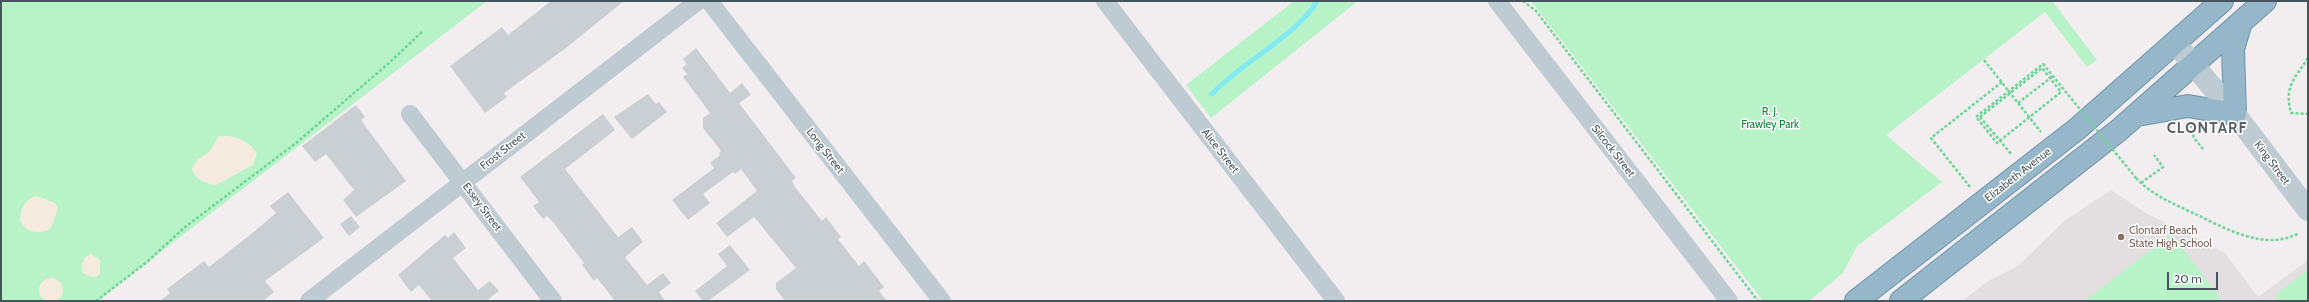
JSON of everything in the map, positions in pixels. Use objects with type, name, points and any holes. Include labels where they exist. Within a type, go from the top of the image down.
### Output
[{"type":"highway","name":"Elizabeth Avenue","points":[[1856,301],[2077,128],[2176,43],[2222,1]]},
{"type":"highway","points":[[1902,301],[2093,152],[2265,1]]},
{"type":"highway","points":[[2136,115],[2188,106],[2235,114],[2233,49],[2241,22]]},
{"type":"street","name":"Frost Street","points":[[309,301],[698,1]]},
{"type":"street","name":"Long Street","points":[[709,1],[942,301]]},
{"type":"street","name":"Alice Street","points":[[1105,1],[1336,301]]},
{"type":"street","name":"Silcock Street","points":[[1497,1],[1729,301]]},
{"type":"street","name":"King Street","points":[[2176,43],[2235,114],[2308,210]]},
{"type":"street","name":"Essey Street","points":[[410,114],[553,301]]},
{"type":"path","points":[[1523,1],[1536,11],[1758,301]]},
{"type":"path","points":[[96,301],[147,262],[185,228],[296,143],[390,63],[423,30]]},
{"type":"path","points":[[2308,58],[2290,83],[2287,98],[2291,113],[2308,114]]},
{"type":"path","points":[[1984,60],[2041,132]]},
{"type":"path","points":[[2012,155],[1980,117],[2042,68],[2061,92],[1996,143],[1976,117],[2043,64],[2136,178],[2155,195],[2238,234],[2267,240],[2292,238],[2300,233]]},
{"type":"path","points":[[2018,104],[2053,76]]},
{"type":"path","points":[[1970,187],[1930,138],[2002,82]]},
{"type":"path","points":[[2190,126],[2194,138],[2203,149]]},
{"type":"path","points":[[2141,183],[2163,166],[2154,155]]},
{"type":"shaded area","name":"Clontarf Beach State High School","points":[[2111,190],[2146,213],[2225,253],[2258,297],[2308,260],[2308,301],[1962,301],[1988,281],[2018,266],[2064,221]]},
{"type":"green space","points":[[1,1],[487,1],[97,301],[1,301]]},
{"type":"green space","points":[[1294,1],[1358,1],[1211,118],[1186,85]]},
{"type":"green space","name":"R. J. Frawley Park","points":[[1531,1],[2052,1],[2097,60],[2087,67],[2045,12],[1886,135],[1942,182],[1857,246],[1843,273],[1809,301],[1763,301]]},
{"type":"green space","points":[[2172,234],[2222,301],[2084,301]]},
{"type":"green space","points":[[2306,271],[2308,274],[2308,301],[2280,301],[2275,295]]},
{"type":"sand","points":[[219,136],[230,136],[241,139],[250,145],[257,154],[253,165],[216,185],[204,182],[198,178],[193,172],[192,168],[198,159],[209,152]]},
{"type":"sand","points":[[37,196],[55,203],[58,208],[51,228],[42,232],[33,232],[25,228],[20,220],[21,211],[24,204],[29,199]]},
{"type":"sand","points":[[91,254],[100,260],[100,274],[94,278],[83,273],[81,265],[85,257]]},
{"type":"sand","points":[[51,278],[59,282],[63,290],[59,298],[51,302],[43,298],[39,290],[43,282]]},
{"type":"building","points":[[551,1],[624,1],[566,48],[504,93],[507,97],[485,113],[450,66],[502,27],[508,35]]},
{"type":"building","points":[[696,48],[730,93],[742,83],[751,95],[739,103],[796,178],[792,181],[795,187],[822,221],[826,217],[841,237],[838,239],[859,266],[864,261],[884,287],[879,291],[887,301],[785,301],[776,289],[776,283],[796,268],[754,217],[727,237],[716,223],[757,191],[741,169],[735,174],[733,172],[703,194],[710,203],[688,220],[672,200],[714,168],[710,163],[720,155],[719,153],[721,151],[703,128],[703,118],[710,113],[683,77],[687,74],[682,68],[687,64],[683,59]]},
{"type":"building","points":[[648,94],[656,104],[659,102],[667,112],[632,139],[614,117]]},
{"type":"building","points":[[356,105],[365,117],[361,120],[406,181],[356,217],[343,200],[354,190],[326,154],[315,162],[302,146]]},
{"type":"building","points":[[603,114],[615,130],[565,169],[618,237],[632,227],[643,242],[625,257],[647,285],[663,273],[671,283],[659,292],[665,301],[615,301],[597,278],[594,281],[582,265],[584,263],[553,222],[547,216],[543,219],[533,206],[539,202],[520,177]]},
{"type":"building","points":[[288,192],[324,238],[265,281],[274,292],[263,301],[160,301],[170,293],[167,289],[204,261],[209,267],[276,213],[270,206]]},
{"type":"building","points":[[351,216],[360,227],[349,236],[340,224]]},
{"type":"building","points":[[454,232],[466,248],[453,258],[478,290],[490,281],[499,291],[486,301],[432,301],[419,285],[411,292],[398,275],[445,235],[448,238]]},
{"type":"building","points":[[730,245],[750,270],[708,301],[703,301],[695,291],[727,266],[718,254]]},
{"type":"waterway","points":[[1212,94],[1224,82],[1297,26],[1317,1]]},
{"type":"place","name":"Clontarf Beach State High School","points":[[2121,237]]},
{"type":"district","name":"CLONTARF","points":[[2207,129]]}]
